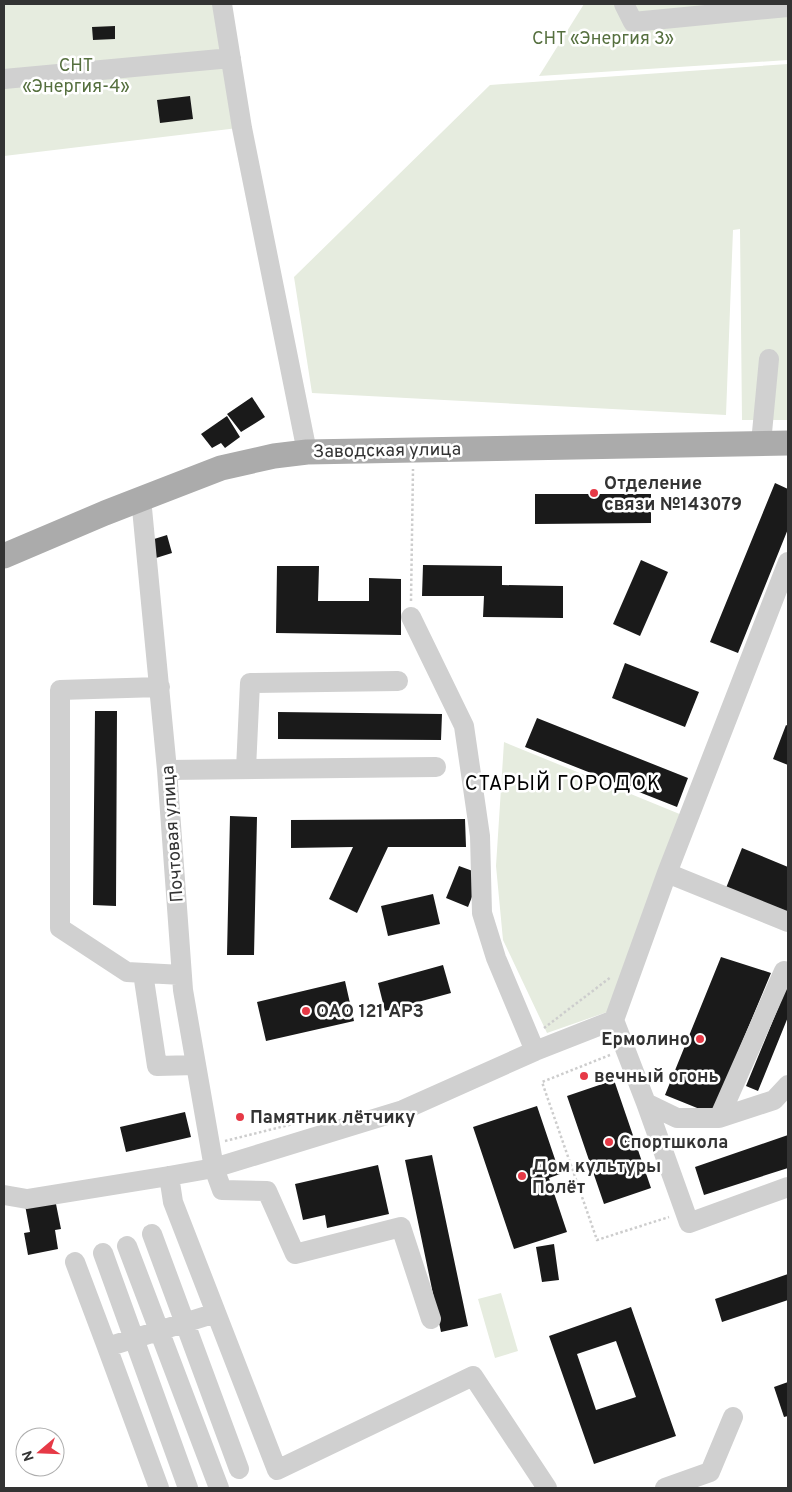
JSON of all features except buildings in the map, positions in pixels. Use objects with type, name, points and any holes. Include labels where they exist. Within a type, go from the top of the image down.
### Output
[{"type":"main road","name":"Заводская улица","points":[[4,556],[141,498],[222,468],[274,456],[307,452],[788,443]]},
{"type":"street","points":[[222,4],[242,128],[307,452]]},
{"type":"street","points":[[624,4],[633,22],[788,7]]},
{"type":"street","points":[[4,79],[231,58]]},
{"type":"street","points":[[762,443],[769,359]]},
{"type":"street","name":"Почтовая улица","points":[[141,498],[160,687],[183,990],[214,1168],[222,1190],[267,1191],[295,1254],[402,1227],[432,1319]]},
{"type":"street","points":[[788,562],[667,873],[614,1020],[690,1223],[788,1187]]},
{"type":"street","points":[[411,617],[464,726],[480,836],[482,913],[496,958],[532,1044]]},
{"type":"street","points":[[246,769],[250,683],[398,681]]},
{"type":"street","points":[[160,687],[60,690],[60,928],[127,972],[182,975]]},
{"type":"street","points":[[167,770],[436,767]]},
{"type":"street","points":[[667,873],[788,922]]},
{"type":"street","points":[[719,1118],[784,970]]},
{"type":"street","points":[[143,973],[157,1066],[196,1065]]},
{"type":"street","points":[[4,1195],[27,1199],[214,1168],[403,1110],[532,1044],[614,1020]]},
{"type":"street","points":[[646,1103],[677,1118],[719,1118],[774,1100],[788,1085]]},
{"type":"street","points":[[169,1176],[173,1202],[277,1470],[473,1376],[547,1488]]},
{"type":"street","points":[[152,1234],[239,1469]]},
{"type":"street","points":[[127,1246],[219,1488]]},
{"type":"street","points":[[103,1253],[188,1488]]},
{"type":"street","points":[[75,1262],[158,1488]]},
{"type":"street","points":[[107,1347],[216,1313]]},
{"type":"street","points":[[139,1434],[244,1386]]},
{"type":"street","points":[[665,1488],[710,1472],[733,1417]]},
{"type":"path","points":[[411,617],[413,450]]},
{"type":"path","points":[[532,1044],[544,1027],[612,976]]},
{"type":"path","points":[[625,1049],[542,1082],[597,1240],[686,1211]]},
{"type":"path","points":[[210,1145],[324,1116]]},
{"type":"green space","name":"СНТ «Энергия-4»","points":[[4,4],[218,4],[238,128],[4,156]]},
{"type":"green space","name":"СНТ «Энергия 3»","points":[[584,4],[788,4],[788,60],[539,76]]},
{"type":"green space","points":[[788,64],[788,420],[742,420],[740,229],[733,230],[726,415],[312,393],[294,277],[490,85]]},
{"type":"green space","points":[[504,742],[682,815],[610,1011],[547,1033],[503,940],[496,866]]},
{"type":"green space","points":[[501,1293],[518,1351],[495,1358],[478,1299]]},
{"type":"place","name":"Отделение связи №143079","points":[[594,493]]},
{"type":"place","name":"OAO 121 АРЗ","points":[[306,1011]]},
{"type":"place","name":"Ермолино","points":[[700,1039]]},
{"type":"place","name":"вечный огонь","points":[[584,1076]]},
{"type":"place","name":"Памятник лётчику","points":[[240,1117]]},
{"type":"place","name":"Спортшкола","points":[[609,1142]]},
{"type":"place","name":"Дом культуры Полёт","points":[[522,1176]]},
{"type":"district","name":"СТАРЫЙ ГОРОДОК","points":[[563,783]]}]
